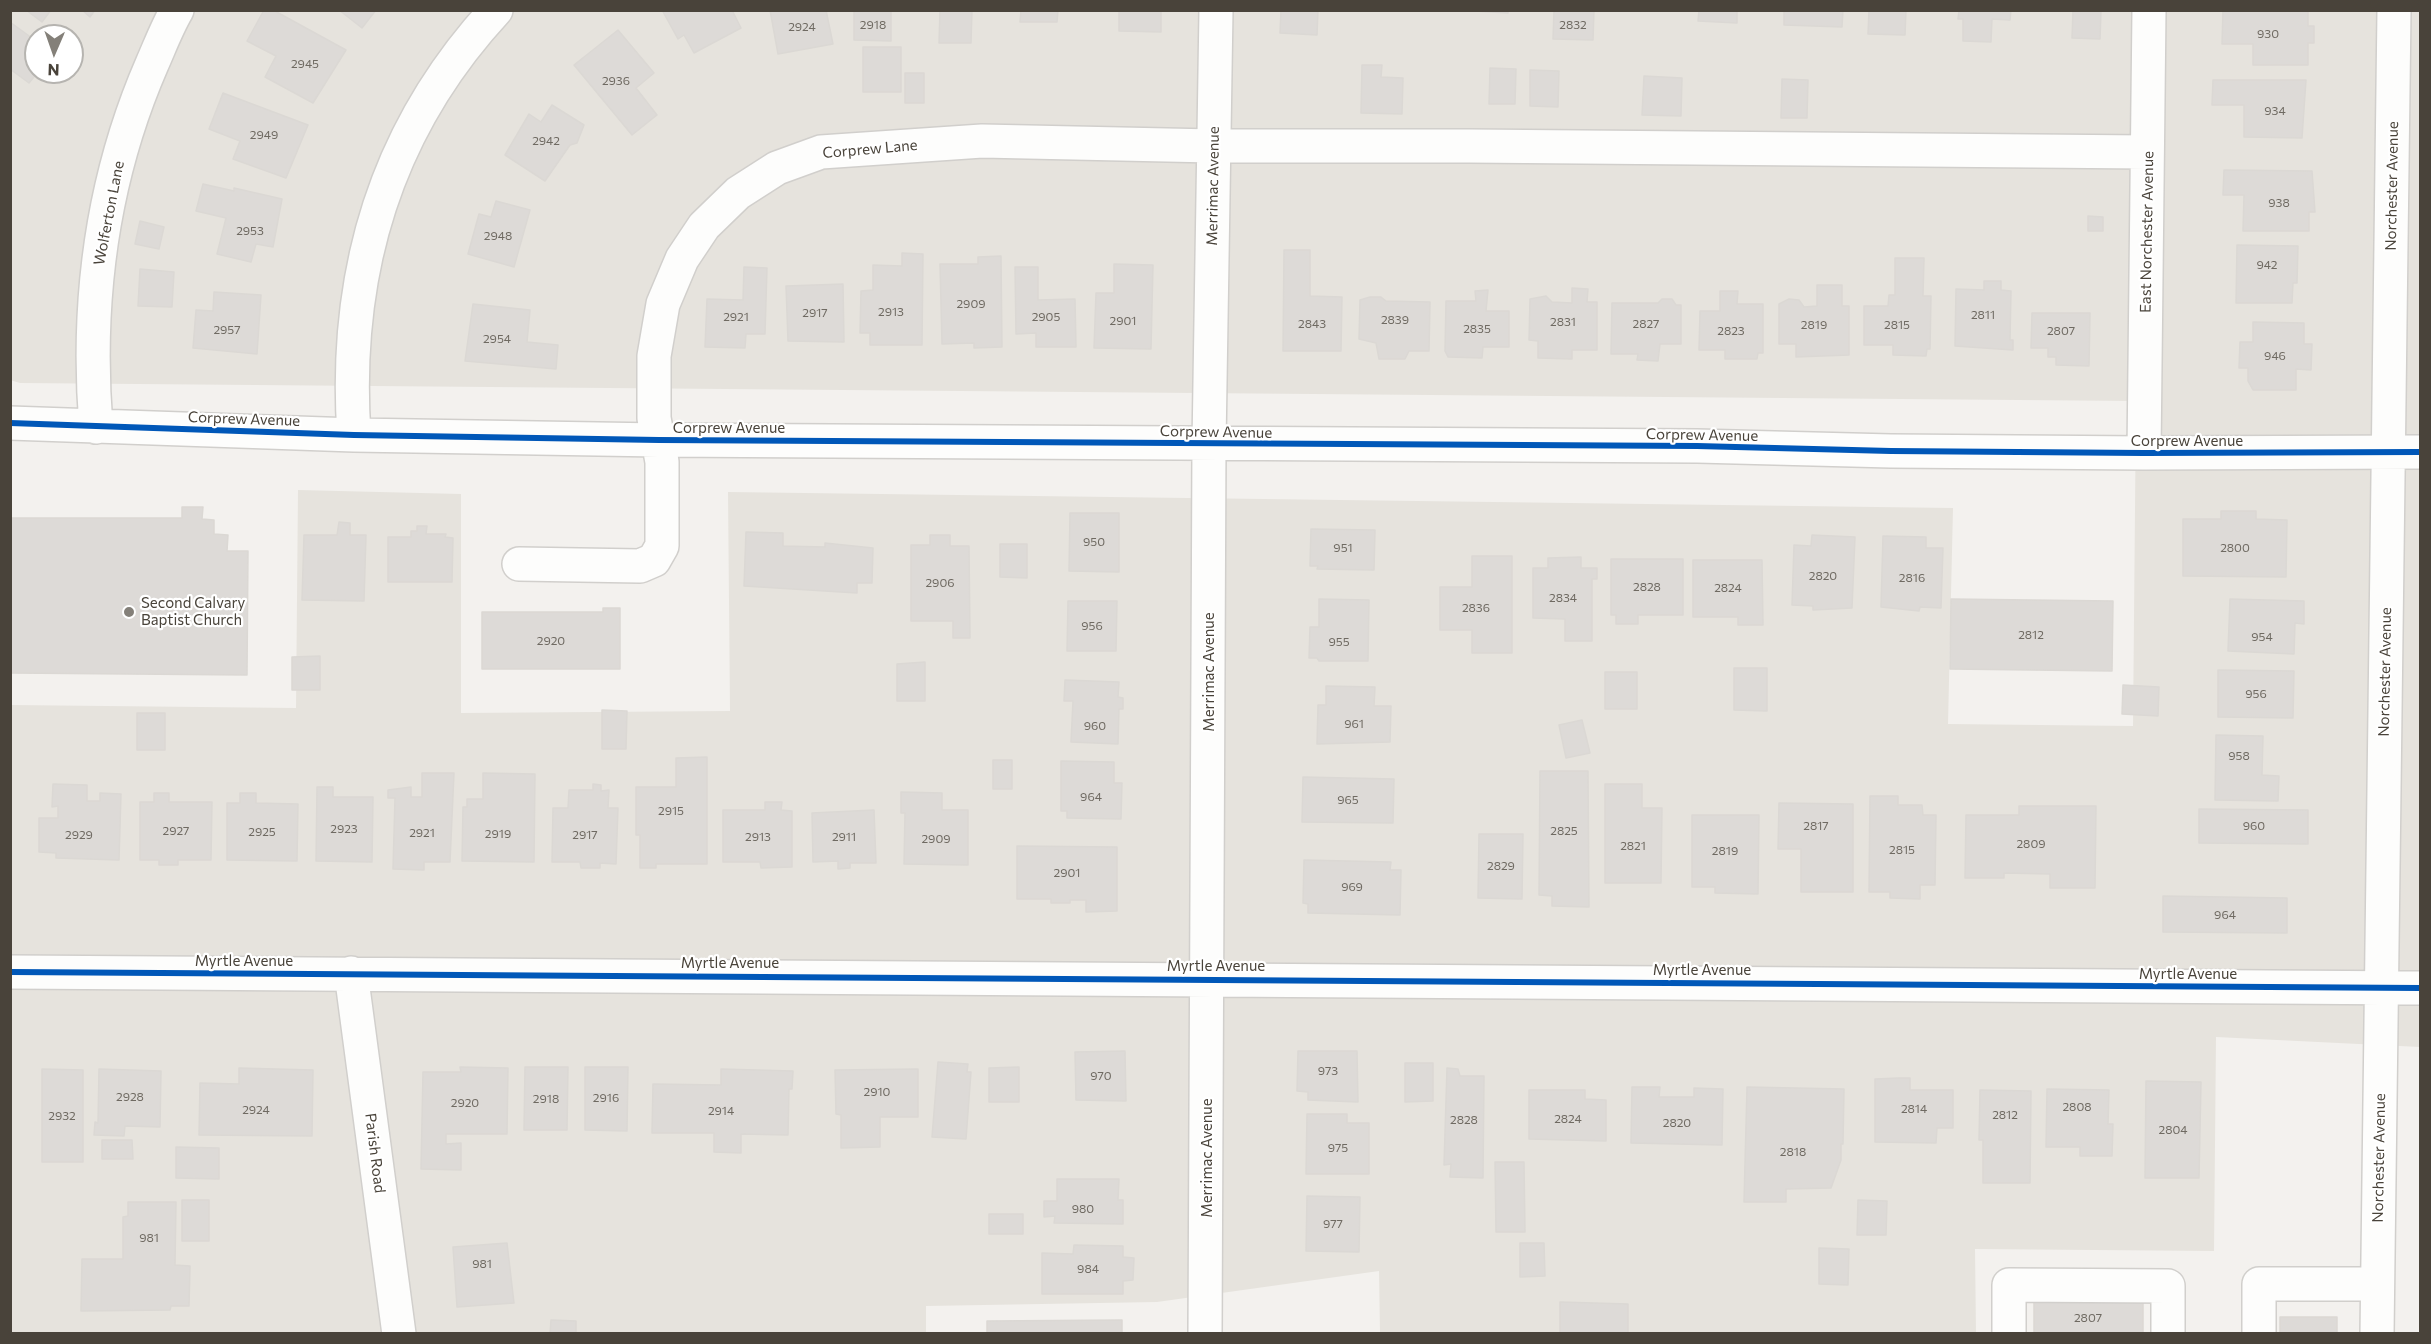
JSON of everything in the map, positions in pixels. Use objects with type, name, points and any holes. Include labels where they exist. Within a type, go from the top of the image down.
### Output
[{"type":"street","name":"Wolferton Lane","points":[[96,427],[93,310],[100,246],[116,168],[137,103],[177,10]]},
{"type":"street","points":[[354,435],[350,380],[355,311],[368,243],[384,190],[413,126],[449,67],[496,10]]},
{"type":"street","name":"Merrimac Avenue","points":[[1205,1334],[1209,444],[1216,10]]},
{"type":"street","name":"East Norchester Avenue","points":[[2144,453],[2149,10]]},
{"type":"street","name":"Norchester Avenue","points":[[2377,1334],[2380,987],[2405,452],[2394,10]]},
{"type":"street","name":"Corprew Lane","points":[[519,564],[640,566],[654,560],[662,546],[663,462],[654,418],[654,356],[663,304],[682,259],[704,226],[738,193],[777,168],[821,152],[982,141],[1213,146],[2148,152]]},
{"type":"street","name":"Corprew Avenue","points":[[10,423],[354,435],[659,440],[1697,446],[1891,451],[2144,453],[2405,452]]},
{"type":"street","name":"Myrtle Avenue","points":[[10,972],[1208,978],[2421,988]]},
{"type":"street","name":"Parish Road","points":[[351,973],[399,1334]]},
{"type":"street","points":[[2259,1334],[2259,1284],[2377,1284]]},
{"type":"street","points":[[2009,1334],[2009,1285],[2021,1285],[2168,1286],[2168,1334]]},
{"type":"shaded area","points":[[10,11],[2420,11],[2420,1047],[2216,1037],[2214,1251],[1975,1249],[1976,1333],[1380,1333],[1379,1271],[1157,1302],[926,1306],[926,1334],[11,1333],[11,705],[296,708],[298,490],[461,494],[461,713],[730,711],[728,492],[1953,508],[1948,724],[2133,726],[2136,401],[20,383],[10,380]]},
{"type":"building","points":[[26,10],[51,10],[42,22]]},
{"type":"building","points":[[82,10],[95,10],[90,17]]},
{"type":"building","points":[[264,10],[273,10],[346,50],[313,103],[265,77],[276,56],[247,41]]},
{"type":"building","points":[[339,10],[376,10],[362,28]]},
{"type":"building","points":[[662,10],[732,10],[741,28],[694,53],[684,35],[678,39]]},
{"type":"building","points":[[770,10],[826,10],[833,44],[778,54]]},
{"type":"building","points":[[854,10],[891,10],[891,41],[854,40]]},
{"type":"building","points":[[940,10],[972,10],[971,43],[939,43]]},
{"type":"building","points":[[1021,10],[1058,10],[1057,22],[1020,22]]},
{"type":"building","points":[[1119,10],[1161,10],[1161,32],[1119,31]]},
{"type":"building","points":[[1281,10],[1318,10],[1317,35],[1280,33]]},
{"type":"building","points":[[1458,10],[1508,10],[1508,13]]},
{"type":"building","points":[[1554,10],[1594,10],[1593,40],[1553,39]]},
{"type":"building","points":[[1699,10],[1737,10],[1737,23],[1698,21]]},
{"type":"building","points":[[1784,10],[1843,10],[1842,27],[1784,25]]},
{"type":"building","points":[[1869,10],[1906,10],[1905,35],[1868,34]]},
{"type":"building","points":[[1959,10],[2011,10],[2010,20],[1992,19],[1991,42],[1963,41],[1963,19],[1958,19]]},
{"type":"building","points":[[2069,10],[2101,10],[2100,39],[2072,38],[2073,11]]},
{"type":"building","points":[[2223,10],[2308,10],[2308,26],[2314,26],[2314,43],[2308,43],[2308,65],[2253,65],[2253,44],[2222,44]]},
{"type":"building","points":[[10,22],[24,32],[24,79],[10,69]]},
{"type":"building","points":[[618,30],[654,73],[636,88],[657,115],[632,135],[574,65]]},
{"type":"building","points":[[863,47],[901,47],[901,92],[863,92]]},
{"type":"building","points":[[1362,65],[1382,65],[1381,77],[1403,78],[1402,114],[1361,113]]},
{"type":"building","points":[[1490,68],[1516,69],[1515,104],[1489,104]]},
{"type":"building","points":[[1530,70],[1559,71],[1558,107],[1530,106]]},
{"type":"building","points":[[905,73],[924,73],[924,103],[905,103]]},
{"type":"building","points":[[1644,76],[1682,78],[1681,116],[1642,115]]},
{"type":"building","points":[[1782,79],[1808,80],[1807,118],[1781,118]]},
{"type":"building","points":[[2213,80],[2306,80],[2302,138],[2244,137],[2244,105],[2212,105]]},
{"type":"building","points":[[223,93],[308,125],[286,178],[233,159],[240,141],[209,129]]},
{"type":"building","points":[[552,105],[584,125],[577,143],[570,145],[545,181],[505,155],[529,114],[541,122]]},
{"type":"building","points":[[2224,170],[2312,171],[2315,212],[2309,212],[2309,231],[2243,231],[2244,195],[2223,195]]},
{"type":"building","points":[[203,184],[234,191],[234,188],[282,199],[273,247],[256,244],[251,262],[217,254],[226,218],[196,211]]},
{"type":"building","points":[[496,201],[530,210],[514,267],[468,254],[479,214],[491,217]]},
{"type":"building","points":[[2088,216],[2103,217],[2103,231],[2088,231]]},
{"type":"building","points":[[140,221],[164,227],[159,249],[135,244]]},
{"type":"building","points":[[2237,245],[2298,246],[2297,283],[2293,283],[2292,303],[2236,303]]},
{"type":"building","points":[[1284,250],[1310,250],[1310,296],[1342,297],[1341,351],[1283,351]]},
{"type":"building","points":[[902,253],[923,254],[922,345],[870,345],[870,333],[860,333],[861,291],[873,290],[873,265],[902,266]]},
{"type":"building","points":[[1001,256],[1002,347],[974,348],[974,343],[942,344],[940,264],[978,264],[978,257]]},
{"type":"building","points":[[1895,258],[1924,258],[1923,296],[1931,296],[1930,349],[1927,349],[1926,356],[1893,355],[1893,345],[1864,345],[1864,306],[1888,306],[1889,295],[1895,295]]},
{"type":"building","points":[[1114,264],[1153,265],[1151,349],[1094,348],[1096,293],[1114,293]]},
{"type":"building","points":[[744,267],[767,268],[765,334],[746,334],[745,348],[705,347],[707,299],[743,300]]},
{"type":"building","points":[[1015,267],[1038,267],[1038,300],[1075,299],[1076,347],[1036,347],[1036,333],[1016,334]]},
{"type":"building","points":[[140,269],[174,272],[172,307],[138,306]]},
{"type":"building","points":[[1984,281],[2001,281],[2001,290],[2011,291],[2010,340],[2013,340],[2013,350],[1955,346],[1956,289],[1984,290]]},
{"type":"building","points":[[843,284],[844,342],[788,341],[786,286]]},
{"type":"building","points":[[1817,285],[1842,285],[1842,306],[1849,306],[1849,355],[1796,357],[1796,344],[1779,344],[1779,304],[1789,299],[1799,300],[1804,307],[1817,306]]},
{"type":"building","points":[[1572,288],[1588,289],[1587,302],[1597,302],[1597,350],[1572,350],[1572,359],[1538,358],[1538,341],[1529,340],[1530,299],[1546,296],[1552,302],[1572,303]]},
{"type":"building","points":[[1488,290],[1486,311],[1509,311],[1509,347],[1483,347],[1482,358],[1448,357],[1445,351],[1446,301],[1476,301],[1475,291]]},
{"type":"building","points":[[1720,291],[1738,291],[1737,304],[1763,304],[1763,353],[1758,353],[1757,359],[1725,359],[1725,350],[1699,350],[1700,311],[1720,311]]},
{"type":"building","points":[[214,292],[261,295],[257,354],[193,348],[196,310],[213,311]]},
{"type":"building","points":[[1381,297],[1386,301],[1430,302],[1429,351],[1409,351],[1405,359],[1379,359],[1376,343],[1359,339],[1360,300]]},
{"type":"building","points":[[1662,299],[1672,299],[1676,305],[1681,305],[1681,344],[1660,344],[1658,361],[1637,360],[1638,354],[1611,354],[1612,303],[1658,303]]},
{"type":"building","points":[[473,304],[530,310],[527,342],[558,345],[556,369],[465,361]]},
{"type":"building","points":[[2032,313],[2090,313],[2089,366],[2056,365],[2056,357],[2048,357],[2048,348],[2031,348]]},
{"type":"building","points":[[2253,322],[2304,323],[2304,344],[2312,344],[2311,370],[2296,369],[2296,390],[2253,390],[2248,381],[2248,368],[2239,368],[2240,342],[2253,342]]},
{"type":"building","name":"Second Calvary Baptist Church","points":[[182,507],[203,507],[202,519],[214,520],[214,534],[228,535],[227,551],[248,551],[247,675],[10,673],[10,518],[182,518]]},
{"type":"building","points":[[2221,511],[2256,511],[2256,519],[2287,520],[2286,577],[2183,576],[2183,519],[2221,519]]},
{"type":"building","points":[[1070,513],[1119,513],[1119,572],[1069,571]]},
{"type":"building","points":[[339,522],[350,523],[350,535],[366,535],[364,601],[302,600],[304,535],[337,535]]},
{"type":"building","points":[[417,526],[427,526],[426,534],[446,534],[445,537],[453,538],[452,582],[388,582],[388,537],[411,537],[411,531],[417,531]]},
{"type":"building","points":[[1311,529],[1375,530],[1374,570],[1317,569],[1318,566],[1310,566]]},
{"type":"building","points":[[746,532],[783,533],[783,546],[825,547],[825,543],[873,548],[872,583],[857,583],[857,593],[744,586]]},
{"type":"building","points":[[930,535],[950,535],[950,546],[969,546],[970,638],[953,638],[953,621],[911,621],[911,545],[930,545]]},
{"type":"building","points":[[1812,535],[1855,537],[1852,608],[1813,610],[1813,606],[1792,605],[1794,545],[1811,546]]},
{"type":"building","points":[[1883,536],[1926,537],[1926,548],[1943,548],[1941,608],[1920,607],[1919,611],[1881,607]]},
{"type":"building","points":[[1000,544],[1027,544],[1027,578],[1000,577]]},
{"type":"building","points":[[1472,556],[1512,556],[1512,653],[1472,653],[1472,630],[1440,630],[1440,587],[1472,587]]},
{"type":"building","points":[[1581,557],[1581,568],[1597,568],[1597,579],[1592,579],[1592,641],[1565,641],[1565,619],[1533,618],[1533,568],[1548,568],[1548,558]]},
{"type":"building","points":[[1611,559],[1683,559],[1683,615],[1638,615],[1638,624],[1616,624],[1616,615],[1611,615]]},
{"type":"building","points":[[1693,560],[1762,560],[1763,625],[1738,625],[1738,617],[1693,617]]},
{"type":"building","points":[[1319,599],[1369,600],[1368,661],[1319,661],[1317,658],[1309,658],[1310,627],[1319,627]]},
{"type":"building","points":[[1951,599],[2113,601],[2112,671],[1950,669]]},
{"type":"building","points":[[2230,599],[2304,601],[2304,624],[2295,623],[2294,654],[2228,651]]},
{"type":"building","points":[[1068,601],[1117,601],[1116,651],[1067,651]]},
{"type":"building","points":[[603,608],[620,608],[620,669],[482,669],[482,612],[603,612]]},
{"type":"building","points":[[320,656],[320,690],[292,690],[292,657]]},
{"type":"building","points":[[925,662],[925,701],[897,701],[897,664]]},
{"type":"building","points":[[1734,668],[1767,668],[1767,711],[1734,710]]},
{"type":"building","points":[[2218,670],[2294,671],[2293,718],[2218,717]]},
{"type":"building","points":[[1605,672],[1637,672],[1637,709],[1605,709]]},
{"type":"building","points":[[1065,680],[1119,682],[1118,697],[1123,698],[1123,709],[1119,709],[1118,744],[1071,742],[1073,701],[1064,701]]},
{"type":"building","points":[[2123,685],[2159,687],[2158,716],[2122,714]]},
{"type":"building","points":[[1326,686],[1375,687],[1374,706],[1391,706],[1390,742],[1317,744],[1318,705],[1326,705]]},
{"type":"building","points":[[602,710],[627,711],[626,749],[602,749]]},
{"type":"building","points":[[137,713],[165,713],[165,750],[137,750]]},
{"type":"building","points":[[1582,720],[1590,753],[1566,758],[1559,725]]},
{"type":"building","points":[[2216,735],[2263,736],[2262,775],[2279,776],[2278,801],[2215,800]]},
{"type":"building","points":[[707,757],[707,864],[656,864],[656,868],[640,868],[640,835],[636,835],[636,787],[676,787],[676,758]]},
{"type":"building","points":[[993,760],[1012,760],[1012,789],[993,789]]},
{"type":"building","points":[[1061,761],[1114,762],[1114,783],[1122,783],[1121,819],[1067,818],[1067,811],[1061,811]]},
{"type":"building","points":[[1540,771],[1588,771],[1589,907],[1552,906],[1552,896],[1539,895]]},
{"type":"building","points":[[422,773],[454,773],[450,862],[424,862],[424,870],[393,869],[395,798],[388,798],[388,790],[411,787],[411,797],[422,797]]},
{"type":"building","points":[[483,773],[535,774],[534,862],[462,861],[463,807],[467,807],[467,799],[483,799]]},
{"type":"building","points":[[1303,777],[1394,779],[1393,823],[1302,822]]},
{"type":"building","points":[[53,784],[87,785],[87,801],[100,801],[100,793],[121,794],[119,860],[56,858],[56,853],[39,852],[39,818],[58,818],[58,806],[52,807]]},
{"type":"building","points":[[593,784],[601,785],[601,791],[609,790],[608,808],[618,808],[616,864],[600,863],[600,868],[581,868],[580,862],[552,862],[553,808],[568,808],[569,790],[593,790]]},
{"type":"building","points":[[1605,784],[1642,784],[1642,808],[1662,808],[1661,883],[1605,883]]},
{"type":"building","points":[[317,787],[333,787],[333,797],[373,797],[372,862],[316,861]]},
{"type":"building","points":[[901,792],[942,793],[942,810],[968,810],[968,865],[904,864],[905,813],[901,813]]},
{"type":"building","points":[[154,793],[169,793],[169,802],[212,802],[211,860],[178,860],[178,865],[159,865],[159,860],[140,860],[140,802],[154,802]]},
{"type":"building","points":[[240,793],[256,793],[256,803],[298,804],[297,861],[227,860],[227,803],[240,803]]},
{"type":"building","points":[[1870,796],[1898,796],[1898,805],[1922,805],[1923,815],[1936,815],[1935,885],[1920,885],[1920,899],[1890,898],[1890,892],[1869,892]]},
{"type":"building","points":[[765,802],[782,802],[781,810],[792,811],[792,867],[761,868],[760,862],[723,862],[723,810],[765,810]]},
{"type":"building","points":[[1779,803],[1853,804],[1853,892],[1801,892],[1801,849],[1778,849]]},
{"type":"building","points":[[2019,806],[2096,806],[2095,888],[2050,888],[2050,874],[2004,873],[2004,878],[1965,878],[1966,815],[2019,815]]},
{"type":"building","points":[[2199,809],[2308,810],[2308,844],[2199,843]]},
{"type":"building","points":[[874,810],[876,863],[850,863],[850,868],[838,869],[838,861],[813,862],[812,813]]},
{"type":"building","points":[[1692,815],[1759,815],[1758,894],[1715,893],[1715,887],[1692,887]]},
{"type":"building","points":[[1479,834],[1523,834],[1522,899],[1478,898]]},
{"type":"building","points":[[1017,846],[1117,847],[1117,911],[1086,912],[1086,900],[1051,903],[1051,899],[1017,899]]},
{"type":"building","points":[[1304,860],[1391,862],[1390,870],[1401,870],[1400,915],[1308,913],[1308,904],[1303,903]]},
{"type":"building","points":[[2163,896],[2287,898],[2287,933],[2163,932]]},
{"type":"building","points":[[1125,1051],[1126,1101],[1076,1100],[1075,1052]]},
{"type":"building","points":[[1298,1051],[1357,1051],[1358,1102],[1308,1100],[1308,1092],[1297,1091]]},
{"type":"building","points":[[938,1062],[968,1064],[967,1072],[971,1072],[966,1139],[932,1137]]},
{"type":"building","points":[[1405,1063],[1433,1063],[1433,1101],[1405,1102]]},
{"type":"building","points":[[460,1067],[508,1068],[507,1134],[446,1134],[446,1144],[461,1143],[461,1170],[421,1169],[423,1072],[461,1072]]},
{"type":"building","points":[[525,1067],[568,1067],[567,1130],[524,1130]]},
{"type":"building","points":[[585,1067],[628,1067],[627,1131],[585,1130]]},
{"type":"building","points":[[1019,1067],[1019,1102],[989,1102],[989,1068]]},
{"type":"building","points":[[239,1068],[313,1070],[312,1136],[199,1135],[200,1083],[239,1084]]},
{"type":"building","points":[[1447,1068],[1458,1069],[1460,1076],[1484,1076],[1483,1178],[1450,1177],[1451,1164],[1444,1165]]},
{"type":"building","points":[[42,1069],[83,1070],[83,1162],[42,1162]]},
{"type":"building","points":[[99,1069],[161,1071],[160,1127],[125,1126],[124,1136],[94,1135],[95,1122],[98,1123]]},
{"type":"building","points":[[721,1069],[793,1071],[792,1089],[789,1089],[788,1135],[741,1134],[741,1153],[714,1152],[714,1133],[652,1133],[653,1084],[721,1085]]},
{"type":"building","points":[[918,1069],[918,1117],[880,1117],[880,1147],[841,1148],[841,1115],[836,1114],[835,1070]]},
{"type":"building","points":[[1910,1078],[1910,1090],[1953,1090],[1953,1128],[1937,1128],[1936,1143],[1875,1142],[1875,1079]]},
{"type":"building","points":[[2146,1081],[2201,1082],[2199,1178],[2145,1178]]},
{"type":"building","points":[[1632,1087],[1660,1087],[1659,1097],[1694,1097],[1694,1088],[1723,1089],[1722,1145],[1631,1143]]},
{"type":"building","points":[[1747,1087],[1844,1089],[1841,1160],[1831,1188],[1786,1189],[1786,1202],[1744,1202]]},
{"type":"building","points":[[2047,1089],[2109,1090],[2108,1124],[2113,1124],[2112,1156],[2080,1156],[2080,1147],[2046,1147]]},
{"type":"building","points":[[1529,1090],[1585,1090],[1585,1099],[1606,1100],[1606,1141],[1529,1139]]},
{"type":"building","points":[[1980,1090],[2031,1091],[2030,1183],[1983,1183],[1983,1140],[1979,1140]]},
{"type":"building","points":[[1307,1114],[1347,1114],[1347,1123],[1369,1123],[1369,1174],[1306,1174]]},
{"type":"building","points":[[102,1140],[132,1140],[133,1159],[102,1159]]},
{"type":"building","points":[[176,1147],[219,1148],[219,1179],[176,1178]]},
{"type":"building","points":[[1495,1162],[1524,1162],[1525,1232],[1496,1232]]},
{"type":"building","points":[[1057,1179],[1119,1179],[1118,1200],[1123,1200],[1123,1224],[1054,1223],[1055,1216],[1044,1217],[1044,1201],[1057,1201]]},
{"type":"building","points":[[1307,1196],[1360,1197],[1359,1252],[1306,1251]]},
{"type":"building","points":[[182,1200],[209,1200],[209,1241],[182,1241]]},
{"type":"building","points":[[1858,1200],[1887,1201],[1886,1235],[1857,1235]]},
{"type":"building","points":[[128,1202],[176,1202],[175,1265],[190,1266],[189,1306],[171,1306],[170,1310],[81,1311],[82,1259],[123,1259],[123,1217],[128,1216]]},
{"type":"building","points":[[989,1214],[1023,1214],[1023,1234],[989,1234]]},
{"type":"building","points":[[507,1243],[514,1303],[457,1307],[453,1247]]},
{"type":"building","points":[[1520,1243],[1544,1243],[1545,1276],[1520,1277]]},
{"type":"building","points":[[1074,1245],[1123,1246],[1123,1257],[1134,1258],[1133,1280],[1123,1281],[1123,1294],[1042,1294],[1042,1253],[1073,1254]]},
{"type":"building","points":[[1819,1248],[1849,1249],[1848,1285],[1819,1284]]},
{"type":"building","points":[[2034,1300],[2143,1302],[2143,1334],[2034,1334]]},
{"type":"building","points":[[1560,1302],[1628,1304],[1628,1334],[1560,1334]]},
{"type":"building","points":[[2280,1317],[2337,1317],[2337,1334],[2280,1334]]},
{"type":"building","points":[[551,1320],[576,1321],[576,1334],[550,1334]]},
{"type":"building","points":[[1122,1320],[1122,1334],[987,1334],[987,1321]]},
{"type":"cycle path","points":[[10,423],[354,435],[659,440],[1697,446],[1891,451],[2144,453],[2420,452]]},
{"type":"cycle path","points":[[10,972],[2420,988]]},
{"type":"place","name":"Second Calvary Baptist Church","points":[[129,612]]}]
